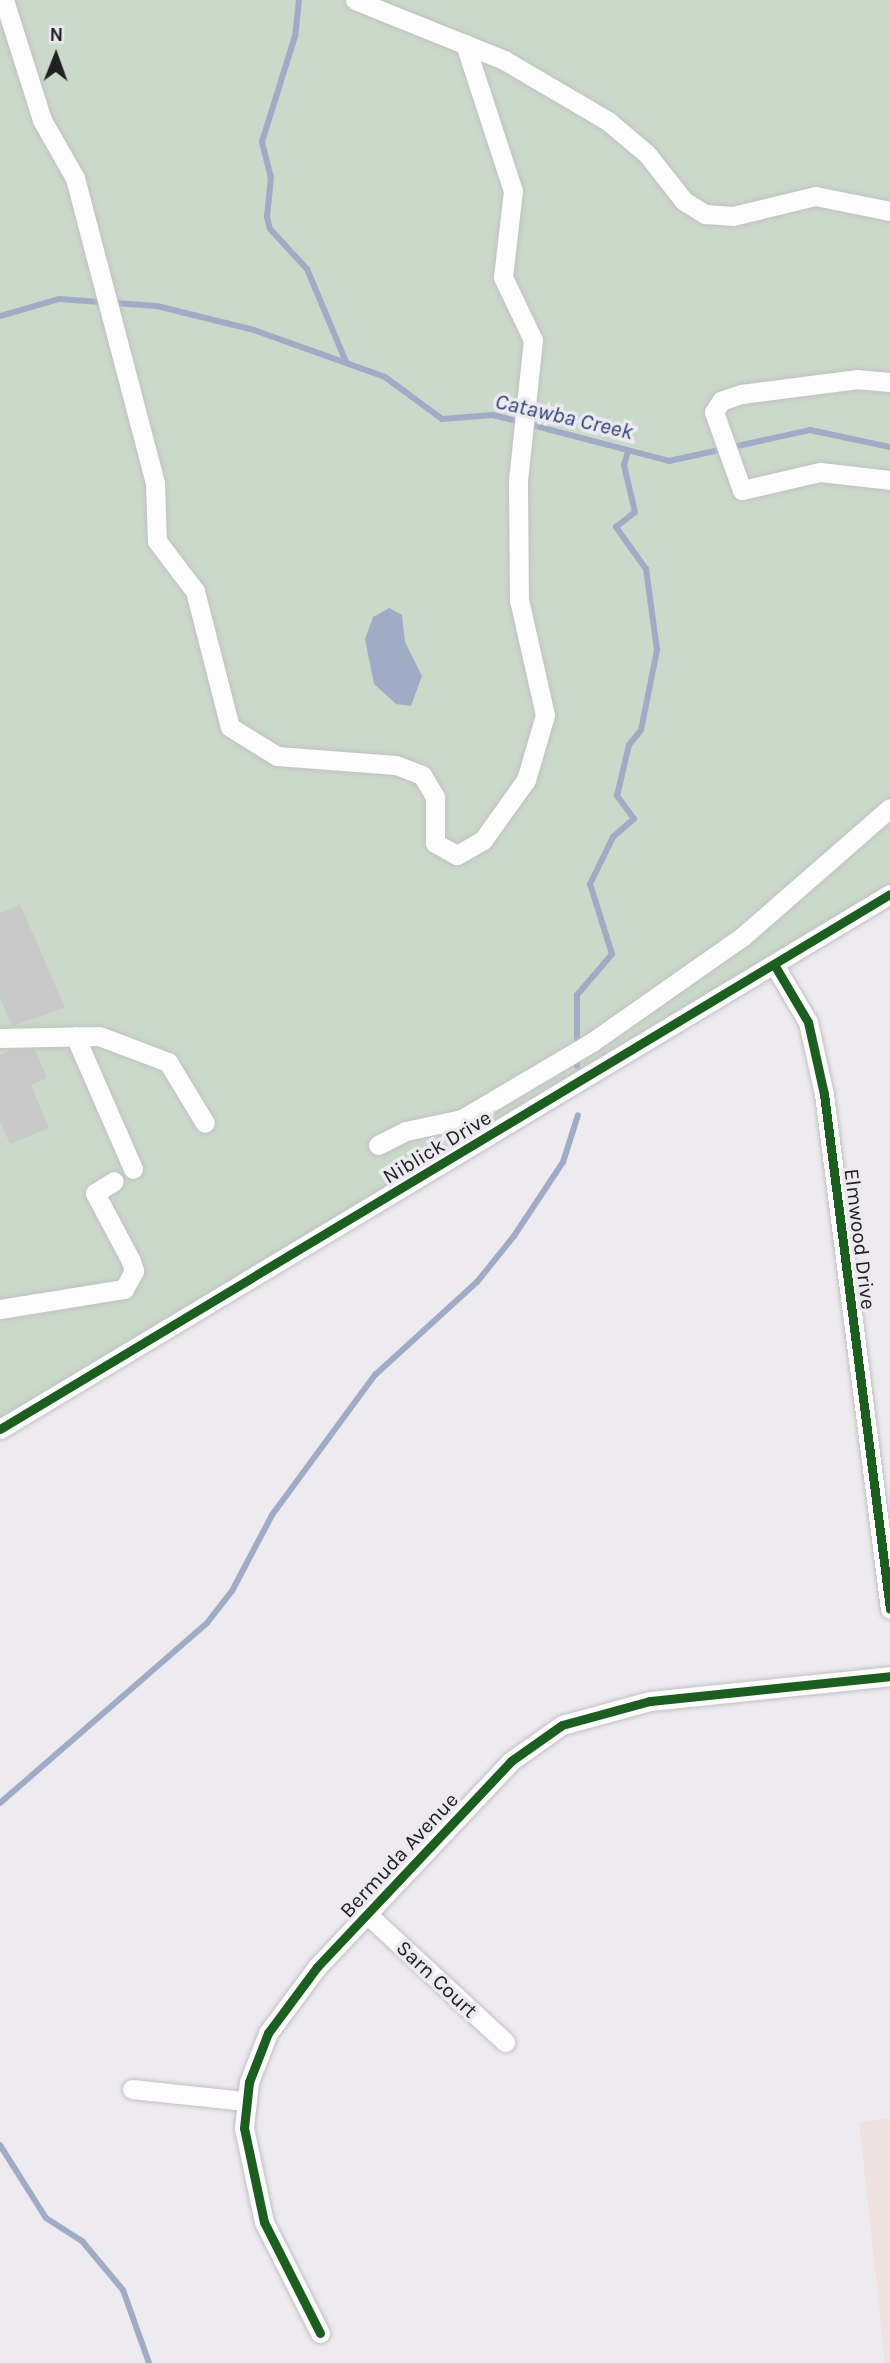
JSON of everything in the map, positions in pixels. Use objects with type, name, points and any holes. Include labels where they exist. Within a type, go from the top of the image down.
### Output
[{"type":"street","points":[[4,0],[42,120],[75,178],[121,344],[155,482],[158,541],[195,591],[230,727],[277,756],[396,765],[422,775],[435,797],[435,843],[457,855],[483,839],[518,792],[544,727],[520,624],[521,454],[530,384],[531,330],[503,277],[511,179],[464,44]]},
{"type":"street","points":[[355,0],[505,60],[626,133],[684,201],[705,214],[733,216],[815,196],[890,211]]},
{"type":"street","points":[[890,382],[858,379],[741,394],[717,405],[715,417],[740,486],[745,491],[821,472],[890,480]]},
{"type":"street","points":[[378,1145],[406,1131],[463,1119],[559,1064],[742,937],[890,808]]},
{"type":"street","name":"Niblick Drive","points":[[0,1429],[775,966],[890,894]]},
{"type":"street","name":"Elmwood Drive","points":[[775,966],[808,1022],[824,1094],[890,1609]]},
{"type":"street","points":[[75,1036],[133,1169]]},
{"type":"street","points":[[0,1038],[107,1038],[168,1062],[205,1123]]},
{"type":"street","points":[[0,1309],[124,1289],[134,1271],[131,1261],[94,1193],[114,1181]]},
{"type":"street","name":"Bermuda Avenue","points":[[320,2333],[252,2185],[245,2101],[278,2016],[511,1761],[562,1725],[650,1701],[890,1676]]},
{"type":"street","name":"Sarn Court","points":[[368,1915],[505,2042]]},
{"type":"street","points":[[132,2089],[245,2101]]},
{"type":"shaded area","points":[[890,2118],[890,2363],[885,2363],[859,2122]]},
{"type":"green space","points":[[0,0],[890,0],[890,885],[0,1420]]},
{"type":"water","points":[[389,608],[402,615],[405,642],[422,676],[411,706],[396,704],[374,684],[365,639],[373,617]]},
{"type":"building","points":[[20,904],[65,1008],[12,1026],[0,998],[0,913]]},
{"type":"building","points":[[12,1050],[35,1050],[47,1078],[31,1085],[49,1128],[10,1144],[0,1121],[0,1055]]},
{"type":"waterway","points":[[299,0],[295,36],[262,142],[271,177],[267,217],[270,229],[307,269],[346,362]]},
{"type":"waterway","name":"Catawba Creek","points":[[0,316],[59,299],[157,306],[254,330],[385,377],[442,419],[493,415],[669,461],[810,430],[890,447]]},
{"type":"waterway","points":[[577,1066],[577,995],[612,954],[590,884],[613,837],[634,819],[617,796],[629,745],[641,730],[657,650],[646,569],[616,527],[635,512],[624,465],[628,451]]},
{"type":"waterway","points":[[0,1803],[207,1623],[232,1591],[272,1515],[375,1375],[477,1282],[514,1236],[563,1162],[578,1115]]},
{"type":"waterway","points":[[0,2145],[46,2218],[82,2241],[123,2290],[149,2363]]},
{"type":"cycle path","points":[[0,1429],[890,894]]},
{"type":"cycle path","points":[[775,966],[808,1022],[824,1094],[890,1609]]},
{"type":"cycle path","points":[[320,2333],[264,2222],[244,2128],[249,2082],[268,2033],[317,1967],[511,1761],[562,1725],[650,1701],[890,1676]]}]
